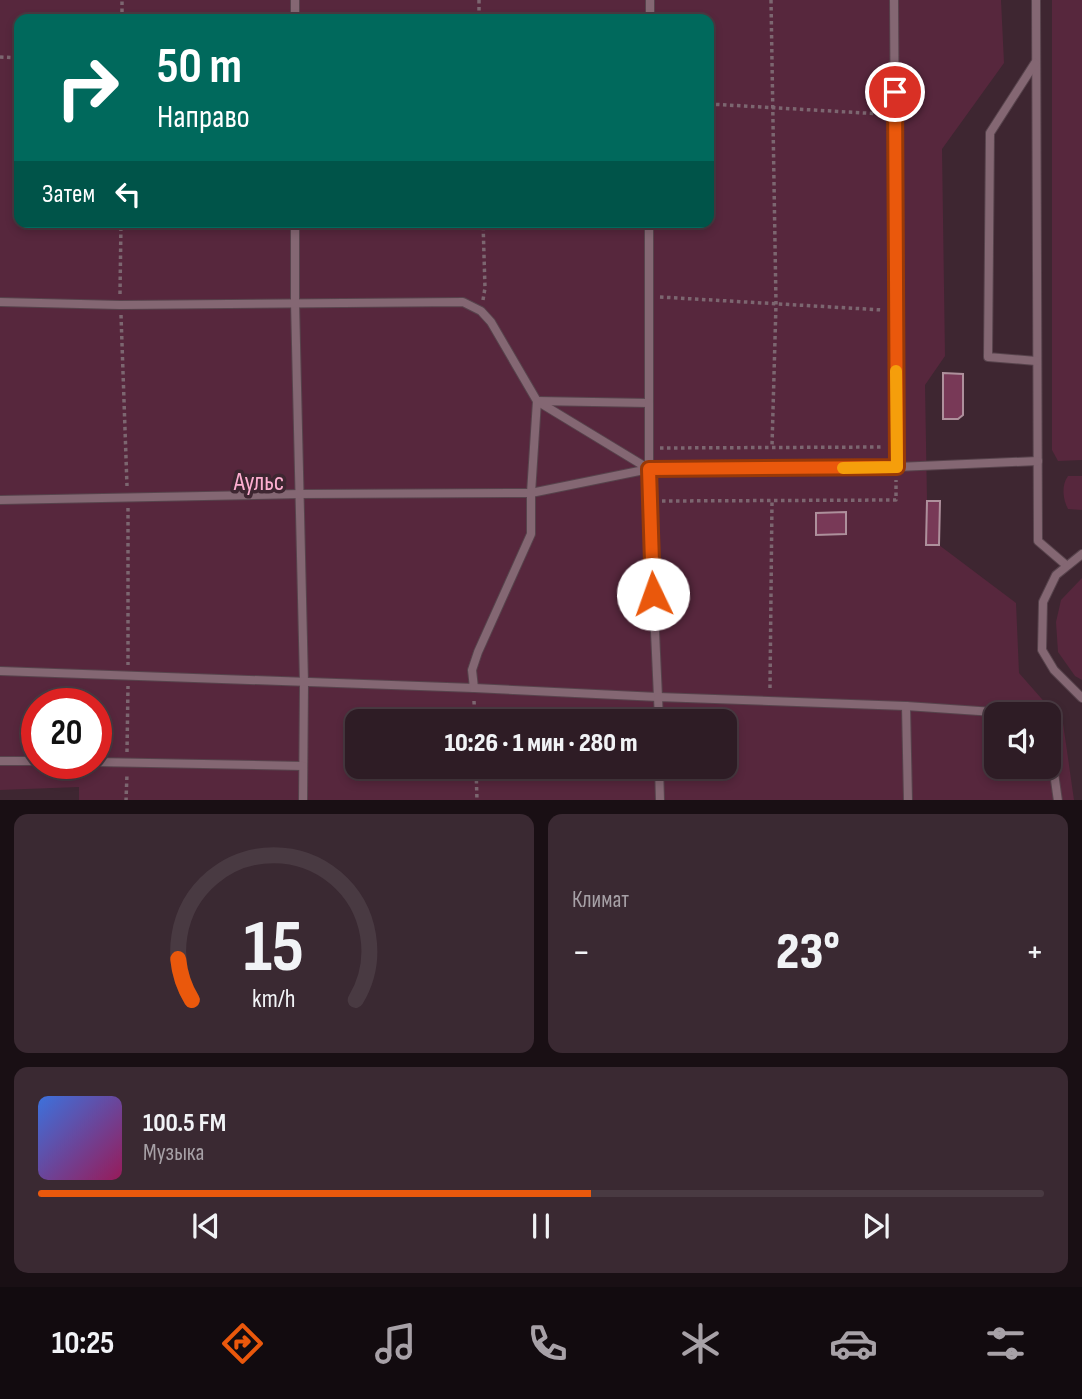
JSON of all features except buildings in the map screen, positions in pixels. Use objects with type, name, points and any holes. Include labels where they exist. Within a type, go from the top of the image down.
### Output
[{"type":"lane","points":[[894,0],[897,467]]},
{"type":"lane","points":[[1035,0],[1038,541],[1066,565]]},
{"type":"lane","points":[[1035,63],[990,133],[988,357],[1036,361]]},
{"type":"lane","points":[[295,228],[304,683],[303,800]]},
{"type":"lane","points":[[649,228],[649,501],[658,709]]},
{"type":"lane","points":[[0,302],[463,302],[481,311],[491,322],[537,401],[649,469]]},
{"type":"lane","points":[[537,401],[649,403]]},
{"type":"lane","points":[[474,688],[472,670],[478,652],[531,534],[537,401]]},
{"type":"lane","points":[[0,500],[531,493],[649,469],[897,467],[1038,461]]},
{"type":"lane","points":[[1082,554],[1056,575],[1044,601],[1042,650],[1054,670],[1082,698]]},
{"type":"lane","points":[[0,671],[474,688],[984,711]]},
{"type":"lane","points":[[906,706],[908,800]]},
{"type":"lane","points":[[0,761],[21,761]]},
{"type":"lane","points":[[112,762],[303,766]]},
{"type":"lane","points":[[659,779],[660,800]]},
{"type":"lane","points":[[1055,779],[1058,800]]},
{"type":"path","points":[[771,0],[776,304],[772,446]]},
{"type":"path","points":[[714,104],[895,115]]},
{"type":"path","points":[[481,311],[485,288],[483,228]]},
{"type":"path","points":[[649,297],[896,311]]},
{"type":"path","points":[[649,448],[896,447]]},
{"type":"path","points":[[649,501],[896,500],[897,467]]},
{"type":"path","points":[[770,701],[772,501]]},
{"type":"path","points":[[474,688],[475,709]]},
{"type":"path","points":[[476,779],[477,800]]},
{"type":"green space","name":"Аульс","points":[[0,0],[1001,0],[1004,63],[942,149],[945,356],[925,385],[927,500],[940,501],[939,545],[1016,603],[1019,673],[1045,702],[984,702],[984,779],[1061,779],[1061,721],[1074,800],[79,800],[79,787],[0,790]]},
{"type":"green space","points":[[1052,0],[1082,0],[1082,460],[1058,461],[1052,450]]},
{"type":"green space","points":[[1068,476],[1082,476],[1082,510],[1068,509],[1066,505],[1064,488]]},
{"type":"green space","points":[[1082,578],[1082,680],[1075,676],[1058,652],[1056,622],[1061,600]]},
{"type":"slow traffic","points":[[843,468],[897,467],[896,371]]},
{"type":"route","points":[[653,594],[649,469],[897,467],[895,92]]}]
